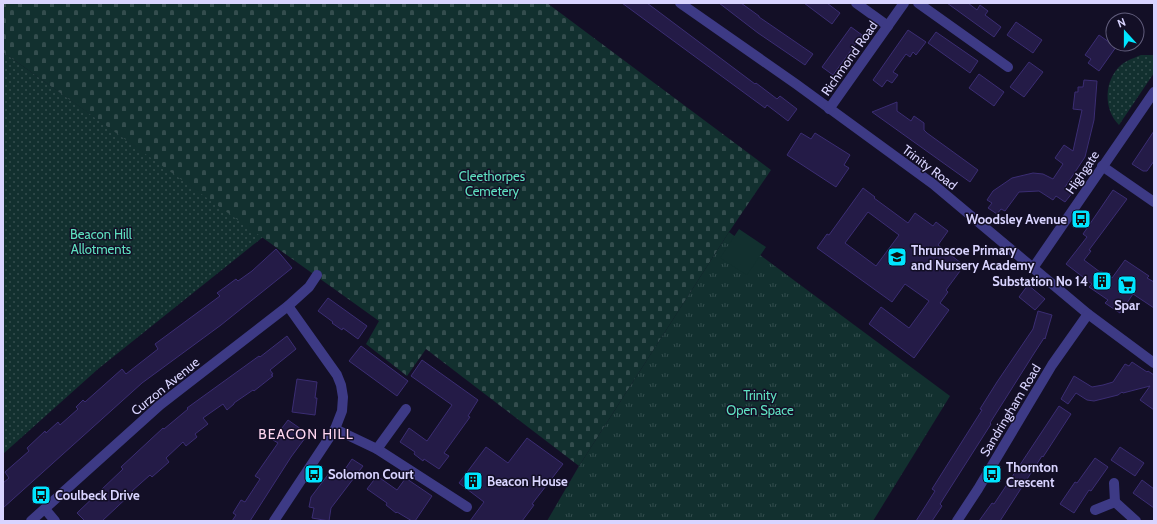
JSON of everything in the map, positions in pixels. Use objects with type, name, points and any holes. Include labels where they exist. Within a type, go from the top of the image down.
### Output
[{"type":"street","name":"Trinity Road","points":[[680,3],[933,184],[1088,314],[1154,363]]},
{"type":"street","points":[[856,3],[888,26]]},
{"type":"street","name":"Richmond Road","points":[[829,109],[904,3]]},
{"type":"street","points":[[918,3],[1008,67]]},
{"type":"street","name":"Highgate","points":[[1033,268],[1154,92]]},
{"type":"street","points":[[1102,166],[1154,202]]},
{"type":"street","name":"Curzon Avenue","points":[[31,521],[160,405],[288,306],[309,287],[317,275]]},
{"type":"street","points":[[276,520],[335,429],[342,411],[343,397],[341,385],[337,375],[288,306]]},
{"type":"street","name":"Sandringham Road","points":[[957,521],[978,489],[1052,365],[1088,314]]},
{"type":"street","points":[[377,449],[406,410]]},
{"type":"street","points":[[335,429],[377,449],[467,507]]},
{"type":"street","points":[[1114,483],[1115,502],[1136,521]]},
{"type":"street","points":[[1095,510],[1115,502]]},
{"type":"street","points":[[45,509],[56,521]]},
{"type":"green space","name":"Cleethorpes Cemetery","points":[[3,3],[547,3],[771,170],[729,232],[579,466],[426,349],[407,376],[366,344],[379,321],[3,52]]},
{"type":"green space","name":"Beacon Hill Allotments","points":[[3,52],[263,237],[98,369],[3,454]]},
{"type":"green space","points":[[1141,55],[1154,55],[1154,73],[1119,125],[1110,111],[1108,103],[1111,78],[1121,65],[1128,60]]},
{"type":"green space","points":[[739,229],[766,247],[747,275],[720,258]]},
{"type":"green space","name":"Trinity Open Space","points":[[729,232],[950,396],[873,521],[547,521],[579,466]]},
{"type":"building","points":[[622,3],[647,3],[755,84],[756,83],[777,99],[780,96],[797,109],[788,121],[767,105],[765,108]]},
{"type":"building","points":[[719,3],[741,3],[813,54],[805,65],[758,33]]},
{"type":"building","points":[[804,3],[827,3],[840,13],[832,24]]},
{"type":"building","points":[[947,3],[968,3],[977,10],[980,5],[988,11],[985,15],[1001,27],[994,37]]},
{"type":"building","points":[[1016,22],[1042,40],[1033,53],[1007,35]]},
{"type":"building","points":[[851,27],[862,35],[833,75],[822,67]]},
{"type":"building","points":[[908,30],[926,42],[916,55],[913,52],[910,57],[906,54],[893,72],[898,75],[892,83],[887,80],[882,87],[873,80]]},
{"type":"building","points":[[936,32],[978,61],[970,73],[928,43]]},
{"type":"building","points":[[1099,35],[1105,39],[1105,52],[1112,52],[1099,71],[1088,63],[1091,59],[1085,55]]},
{"type":"building","points":[[1029,62],[1043,72],[1024,97],[1010,87]]},
{"type":"building","points":[[979,74],[1004,92],[994,106],[969,88]]},
{"type":"building","points":[[1084,80],[1097,81],[1094,120],[1085,157],[1065,187],[1073,192],[1065,202],[1056,196],[1053,200],[1039,191],[1019,192],[1005,211],[1001,209],[997,214],[988,208],[992,203],[987,200],[993,191],[1012,178],[1033,173],[1043,174],[1053,179],[1063,164],[1055,158],[1064,145],[1073,151],[1082,110],[1073,109],[1075,92],[1078,92],[1078,87],[1083,87]]},
{"type":"building","points":[[897,102],[897,111],[911,121],[914,116],[924,123],[924,130],[927,133],[978,170],[970,182],[872,112]]},
{"type":"building","points":[[1154,131],[1154,161],[1147,171],[1143,171],[1132,164]]},
{"type":"building","points":[[801,133],[811,139],[815,133],[850,155],[844,165],[849,168],[836,187],[787,155]]},
{"type":"building","name":"Thrunscoe Primary and Nursery Academy","points":[[863,188],[908,223],[915,213],[933,226],[936,222],[948,231],[938,245],[961,263],[957,269],[960,271],[946,290],[948,292],[940,303],[949,310],[914,358],[869,324],[881,307],[909,328],[929,301],[905,284],[892,302],[817,248],[827,234],[829,235]],"holes":[[[868,212],[899,235],[876,266],[845,243]]]},
{"type":"building","points":[[1113,190],[1127,199],[1089,250],[1091,251],[1084,260],[1100,272],[1101,271],[1112,278],[1125,260],[1149,276],[1147,278],[1154,282],[1154,308],[1133,294],[1120,313],[1105,303],[1108,300],[1089,287],[1092,284],[1066,264],[1087,237],[1083,234]]},
{"type":"building","points":[[276,249],[292,268],[221,325],[142,383],[3,508],[3,483],[9,478],[5,472],[29,451],[27,448],[45,431],[46,433],[58,422],[60,425],[78,409],[76,407],[83,400],[85,402],[122,369],[126,374],[158,349],[155,344],[220,296],[217,293],[236,279],[238,281],[252,271]]},
{"type":"building","points":[[1028,285],[1045,299],[1035,310],[1019,297]]},
{"type":"building","points":[[328,298],[367,326],[358,339],[343,328],[342,330],[332,323],[333,322],[318,311]]},
{"type":"building","points":[[1038,311],[1052,315],[1045,339],[1044,338],[990,423],[991,424],[940,504],[942,506],[932,521],[916,521],[935,491],[932,489],[982,410],[980,409],[1033,329]]},
{"type":"building","points":[[287,336],[296,349],[270,370],[273,374],[271,375],[273,376],[254,391],[253,390],[234,403],[227,410],[223,404],[203,418],[208,424],[195,434],[197,437],[186,446],[183,442],[166,458],[169,462],[152,477],[150,475],[102,521],[85,521],[77,513],[123,469],[121,467],[163,428],[164,429],[188,409],[187,408],[259,356],[260,357]]},
{"type":"building","points":[[361,346],[408,381],[397,396],[349,361]]},
{"type":"building","points":[[422,360],[478,400],[468,416],[470,417],[444,453],[449,456],[439,469],[424,459],[423,461],[414,454],[415,452],[400,442],[409,428],[427,441],[452,405],[411,376]]},
{"type":"building","points":[[1132,362],[1154,375],[1154,410],[1140,400],[1150,386],[1122,392],[1118,395],[1094,401],[1087,400],[1076,393],[1068,404],[1061,399],[1074,376],[1092,387],[1103,385],[1113,382],[1125,364],[1129,366]]},
{"type":"building","points":[[297,379],[317,382],[315,415],[292,412]]},
{"type":"building","points":[[1059,406],[1071,414],[1000,521],[979,521],[992,503],[994,504]]},
{"type":"building","points":[[288,420],[308,434],[291,457],[250,521],[232,521],[236,515],[233,513],[241,500],[245,502],[260,479],[255,476],[278,443],[273,440]]},
{"type":"building","name":"Beacon House","points":[[527,438],[563,464],[532,504],[534,505],[522,521],[470,521],[484,502],[459,483],[486,447],[508,463]]},
{"type":"building","points":[[1120,447],[1144,463],[1135,476],[1111,460]]},
{"type":"building","points":[[1095,458],[1108,467],[1091,491],[1089,490],[1074,513],[1060,504],[1075,482],[1077,483]]},
{"type":"building","points":[[352,459],[363,466],[331,508],[329,521],[312,518],[314,508],[309,507],[311,497],[330,472],[339,478]]},
{"type":"building","points":[[377,476],[397,490],[405,479],[407,479],[432,496],[415,521],[412,521],[397,512],[396,513],[386,505],[387,503],[367,489]]},
{"type":"building","points":[[1142,480],[1154,489],[1154,508],[1133,493]]},
{"type":"place","name":"Woodsley Avenue","points":[[1081,219]]},
{"type":"place","name":"Thrunscoe Primary and Nursery Academy","points":[[897,257]]},
{"type":"place","name":"Substation No 14","points":[[1102,281]]},
{"type":"place","name":"Spar","points":[[1127,285]]},
{"type":"place","name":"Solomon Court","points":[[314,474]]},
{"type":"place","name":"Thornton Crescent","points":[[992,474]]},
{"type":"place","name":"Beacon House","points":[[473,481]]},
{"type":"place","name":"Coulbeck Drive","points":[[41,495]]},
{"type":"district","name":"BEACON HILL","points":[[306,434]]}]
